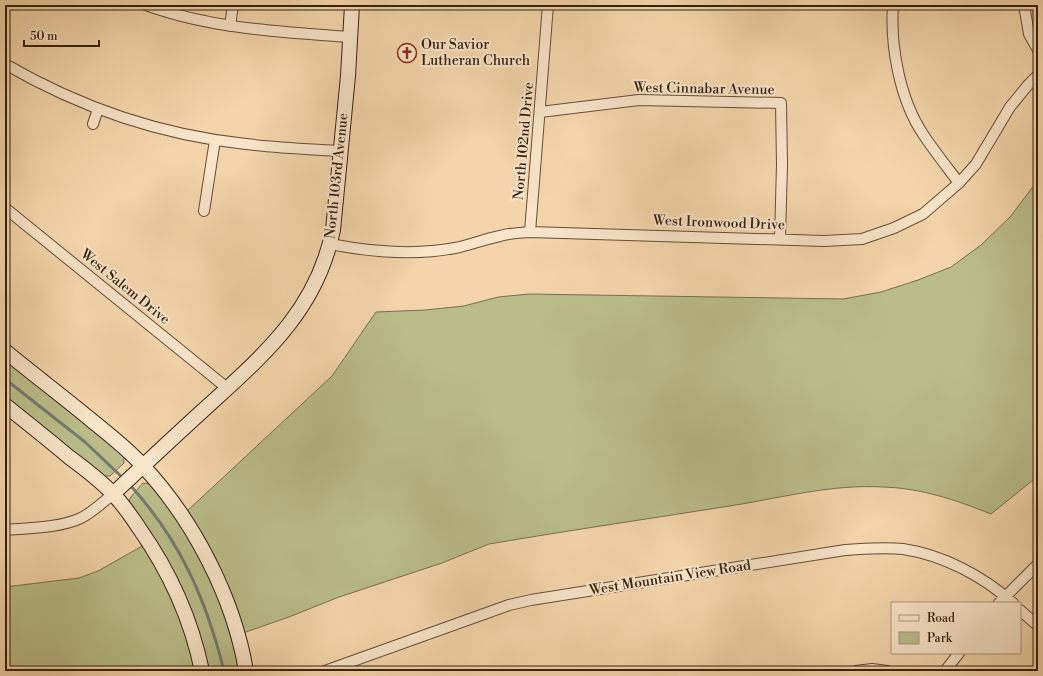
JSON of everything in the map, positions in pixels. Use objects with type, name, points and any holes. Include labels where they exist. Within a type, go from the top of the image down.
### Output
[{"type":"street","points":[[146,5],[195,20],[230,26],[267,31],[351,37]]},
{"type":"street","points":[[230,26],[233,5]]},
{"type":"street","name":"North 103rd Avenue","points":[[113,494],[227,388],[284,332],[316,282],[330,244],[335,216],[351,37],[352,5]]},
{"type":"street","name":"North 102nd Drive","points":[[530,232],[548,5]]},
{"type":"street","points":[[893,5],[892,19],[898,72],[905,100],[922,133],[959,183]]},
{"type":"street","points":[[1024,5],[1029,34],[1038,50]]},
{"type":"street","points":[[5,64],[50,88],[98,109],[148,125],[215,140],[341,152]]},
{"type":"street","name":"West Ironwood Drive","points":[[330,244],[372,251],[426,252],[456,248],[501,235],[530,232],[824,241],[862,238],[894,228],[923,214],[959,183],[976,164],[1010,107],[1038,75]]},
{"type":"street","name":"West Cinnabar Avenue","points":[[540,112],[639,100],[781,103],[782,165],[780,239]]},
{"type":"street","points":[[93,124],[98,109]]},
{"type":"street","points":[[204,210],[215,140]]},
{"type":"street","name":"West Salem Drive","points":[[5,208],[227,388]]},
{"type":"street","points":[[5,351],[122,445],[143,466],[182,515],[206,557],[220,587],[234,623],[246,671]]},
{"type":"street","points":[[5,405],[81,466],[113,494],[128,511],[171,580],[188,618],[202,671]]},
{"type":"street","points":[[5,530],[69,522],[92,511],[113,494]]},
{"type":"street","name":"West Mountain View Road","points":[[325,671],[516,604],[844,550],[877,548],[903,549],[937,557],[971,573],[1006,601]]},
{"type":"street","points":[[1006,601],[1038,564]]},
{"type":"street","points":[[1021,611],[1038,626]]},
{"type":"street","points":[[945,671],[958,654]]},
{"type":"street","points":[[856,671],[887,671]]},
{"type":"green space","points":[[1038,180],[1038,476],[991,514],[965,504],[925,492],[897,488],[846,487],[809,492],[489,544],[442,563],[339,597],[243,633],[186,512],[332,376],[376,312],[425,310],[464,306],[498,297],[529,294],[843,299],[881,292],[951,267],[981,245],[1010,217]]},
{"type":"green space","points":[[5,356],[124,456],[124,463],[110,476],[103,476],[5,397]]},
{"type":"green space","points":[[143,483],[151,484],[182,525],[219,594],[241,671],[208,671],[195,621],[184,592],[165,557],[129,503],[130,498]]},
{"type":"green space","points":[[144,545],[174,599],[197,671],[5,671],[5,587],[79,578],[98,571]]},
{"type":"waterway","points":[[5,379],[85,442],[124,479]]},
{"type":"waterway","points":[[130,485],[163,527],[189,572],[209,619],[224,671]]},
{"type":"place","name":"Our Savior Lutheran Church","points":[[407,53]]}]
